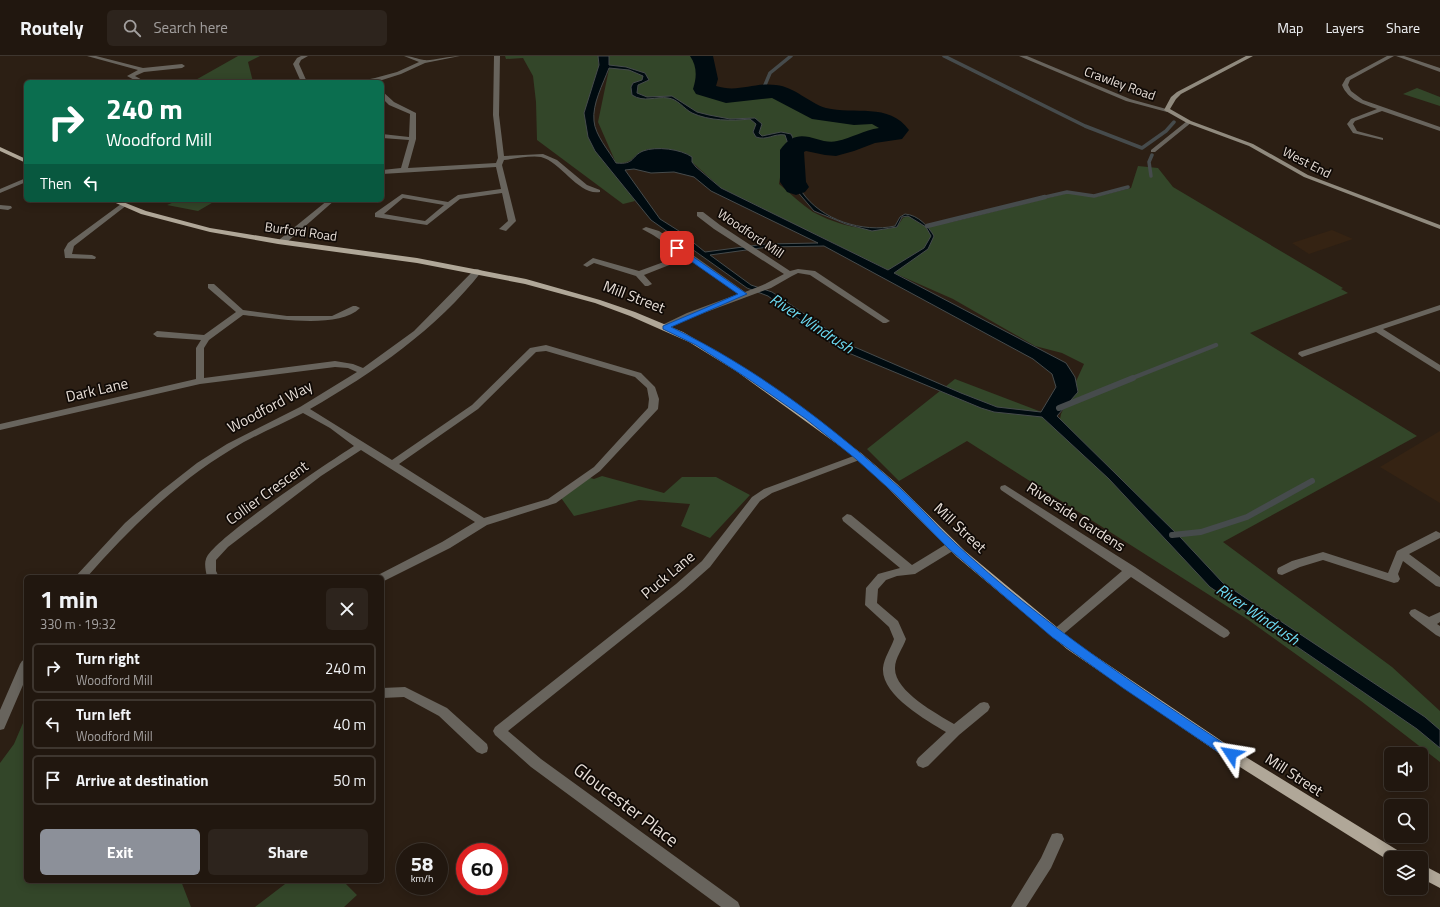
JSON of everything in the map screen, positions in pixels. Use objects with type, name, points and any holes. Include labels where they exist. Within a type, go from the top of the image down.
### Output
[{"type":"main road","points":[[1167,110],[1173,98],[1179,93],[1250,56]]},
{"type":"main road","name":"West End","points":[[1167,110],[1189,122],[1251,146],[1306,176],[1440,227]]},
{"type":"main road","points":[[0,149],[24,160]]},
{"type":"main road","name":"Burford Road","points":[[116,202],[168,219],[212,229],[283,242],[384,255],[478,271]]},
{"type":"main road","name":"Mill Street","points":[[478,271],[515,278],[577,295],[665,327],[699,343],[809,417],[859,456],[899,492],[952,546],[1056,634],[1127,685],[1219,746],[1317,810],[1385,851]]},
{"type":"main road","points":[[1428,875],[1440,881]]},
{"type":"street","points":[[90,56],[143,70]]},
{"type":"street","points":[[104,59],[113,56]]},
{"type":"street","points":[[303,80],[296,64],[299,59],[305,56]]},
{"type":"street","points":[[407,56],[424,62]]},
{"type":"street","points":[[379,80],[424,62],[457,56]]},
{"type":"street","points":[[497,56],[496,114],[500,161],[504,191],[512,221],[503,229]]},
{"type":"street","name":"Crawley Road","points":[[1022,56],[1128,100],[1167,110]]},
{"type":"street","points":[[1391,56],[1348,79],[1345,85],[1348,92],[1352,96],[1382,109],[1440,129]]},
{"type":"street","points":[[1399,56],[1440,70]]},
{"type":"street","points":[[139,80],[130,76],[143,70],[182,66]]},
{"type":"street","points":[[384,96],[390,103],[413,113],[413,139],[404,170]]},
{"type":"street","points":[[1381,139],[1355,132],[1350,124],[1354,120],[1382,109]]},
{"type":"street","points":[[1153,151],[1189,122]]},
{"type":"street","points":[[384,136],[413,139]]},
{"type":"street","points":[[384,172],[500,161],[541,155],[555,161],[586,186],[598,191]]},
{"type":"street","points":[[2,188],[24,181]]},
{"type":"street","points":[[450,204],[402,196],[378,215],[427,223],[450,204],[458,197],[504,191]]},
{"type":"street","points":[[283,242],[330,202]]},
{"type":"street","points":[[92,257],[68,256],[70,245],[123,205]]},
{"type":"street","points":[[0,207],[8,208]]},
{"type":"street","name":"Woodford Mill","points":[[700,214],[717,227],[789,274]]},
{"type":"street","points":[[646,229],[656,233],[746,294]]},
{"type":"street","points":[[639,274],[688,256]]},
{"type":"street","points":[[587,266],[593,260],[639,274],[648,284]]},
{"type":"street","name":"Woodford Way","points":[[83,575],[126,529],[185,477],[220,452],[264,427],[303,409],[364,372],[418,332],[478,271]]},
{"type":"street","name":"Woodford Mill","points":[[665,327],[768,286],[789,274],[798,271],[812,273],[886,322]]},
{"type":"street","points":[[211,286],[241,312],[287,318],[333,318],[356,308]]},
{"type":"street","points":[[1302,354],[1440,307]]},
{"type":"street","points":[[200,381],[200,348],[206,338],[241,312]]},
{"type":"street","points":[[1377,329],[1440,368]]},
{"type":"street","points":[[157,334],[206,338]]},
{"type":"street","points":[[384,577],[446,545],[483,522],[552,501],[597,469],[653,409],[654,399],[651,387],[638,375],[546,348],[533,350],[475,407],[392,464]]},
{"type":"street","name":"Dark Lane","points":[[0,427],[200,381],[335,364],[350,366],[364,372]]},
{"type":"street","points":[[303,409],[333,426],[361,446],[483,522]]},
{"type":"street","name":"Collier Crescent","points":[[212,575],[211,559],[224,544],[317,474],[361,446]]},
{"type":"street","name":"Puck Lane","points":[[499,731],[534,702],[594,657],[696,573],[719,549],[756,499],[768,491],[859,456]]},
{"type":"street","name":"Riverside Gardens","points":[[1005,488],[1224,633]]},
{"type":"street","points":[[847,518],[910,571]]},
{"type":"street","points":[[1282,571],[1296,564],[1323,556],[1394,579],[1393,574],[1401,554],[1436,535]]},
{"type":"street","points":[[952,546],[910,571],[896,572],[882,577],[872,588],[871,605],[894,624],[900,639],[889,668],[894,686],[918,708],[955,731]]},
{"type":"street","points":[[1401,554],[1440,583]]},
{"type":"street","name":"Riverside Gardens","points":[[1056,634],[1131,570]]},
{"type":"street","points":[[1415,613],[1440,632]]},
{"type":"street","points":[[1429,623],[1440,616]]},
{"type":"street","points":[[0,725],[24,669]]},
{"type":"street","points":[[384,693],[405,692],[444,712],[482,748]]},
{"type":"street","points":[[923,762],[955,731],[984,707]]},
{"type":"street","name":"Gloucester Place","points":[[499,731],[536,763],[733,907]]},
{"type":"street","points":[[1018,907],[1046,863],[1057,839]]},
{"type":"shaded area","points":[[1332,230],[1353,239],[1309,254],[1292,243]]},
{"type":"shaded area","points":[[1440,431],[1440,503],[1380,467]]},
{"type":"green space","points":[[238,56],[260,56],[248,62],[252,80],[196,80]]},
{"type":"green space","points":[[505,56],[598,56],[599,65],[593,86],[588,137],[635,201],[623,204],[537,140],[536,102],[533,76],[523,58],[506,59]]},
{"type":"green space","points":[[609,56],[693,56],[699,59],[698,90],[726,99],[774,94],[783,97],[815,117],[856,121],[877,121],[890,130],[888,132],[865,135],[840,145],[830,146],[804,139],[784,151],[779,184],[813,212],[832,221],[865,229],[887,229],[897,227],[903,218],[908,216],[924,226],[952,222],[1068,193],[1095,197],[1131,188],[1138,166],[1158,168],[1173,187],[1343,288],[1341,289],[1348,293],[1250,333],[1417,436],[1223,542],[1392,667],[1440,711],[1440,762],[1428,753],[1428,747],[1421,747],[1361,701],[1247,619],[967,441],[899,481],[867,449],[955,379],[1060,419],[1084,364],[1062,353],[1035,346],[953,299],[894,273],[721,188],[692,162],[649,149],[640,153],[630,161],[616,163],[598,122],[609,69]]},
{"type":"green space","points":[[1417,88],[1440,97],[1440,106],[1403,94]]},
{"type":"green space","points":[[174,202],[214,202],[198,211],[167,205]]},
{"type":"green space","points":[[602,476],[664,493],[682,477],[716,477],[750,495],[710,538],[681,526],[690,504],[639,500],[574,516],[559,495],[587,477],[594,479]]},
{"type":"green space","points":[[24,721],[24,883],[182,883],[191,907],[0,907],[0,763],[14,744]]},
{"type":"green space","points":[[286,883],[345,883],[357,895],[344,907],[255,907]]},
{"type":"water","points":[[598,56],[609,56],[609,65],[626,67],[645,73],[649,80],[638,85],[637,93],[647,97],[672,96],[697,112],[709,115],[730,119],[755,118],[762,124],[759,133],[762,136],[781,132],[791,134],[793,138],[791,145],[794,146],[799,142],[803,144],[794,151],[794,178],[796,183],[810,202],[831,217],[857,226],[870,228],[895,226],[900,217],[905,214],[914,216],[922,222],[929,228],[934,236],[928,249],[894,273],[1066,363],[1075,377],[1078,392],[1057,416],[1181,538],[1223,583],[1425,717],[1440,730],[1440,748],[1417,729],[1210,587],[1109,479],[1042,417],[994,412],[981,408],[839,349],[768,296],[747,288],[651,220],[595,151],[588,137],[584,113],[599,65]],"holes":[[[609,68],[629,70],[643,76],[642,80],[633,83],[631,87],[632,95],[641,99],[672,99],[692,113],[706,118],[728,120],[750,119],[756,124],[753,132],[756,137],[764,138],[785,135],[790,150],[790,183],[814,211],[846,224],[872,231],[897,227],[902,217],[908,216],[926,227],[931,236],[924,248],[888,270],[721,188],[696,167],[692,162],[692,157],[682,152],[668,149],[648,149],[639,153],[627,163],[616,163],[597,132],[594,121],[596,101]],[[634,169],[651,173],[674,172],[694,177],[711,191],[818,243],[766,244],[705,252],[679,231],[660,219],[625,170]],[[824,246],[1033,359],[1052,374],[1056,387],[1041,412],[997,407],[850,345],[772,292],[751,285],[710,255],[768,247]]]},
{"type":"waterway","name":"River Windrush","points":[[700,56],[704,58],[707,79],[704,89],[726,96],[775,91],[820,114],[854,118],[872,117],[881,119],[897,130],[894,134],[869,137],[836,149],[803,143],[792,150],[793,182],[796,187]]},
{"type":"waterway","points":[[762,92],[770,73],[791,56]]},
{"type":"waterway","points":[[944,56],[1085,126],[1142,148],[1166,131],[1174,122]]},
{"type":"waterway","points":[[1151,176],[1149,162],[1152,155]]},
{"type":"waterway","points":[[1041,198],[1067,192],[1094,196],[1128,187]]},
{"type":"waterway","points":[[927,226],[1045,197]]},
{"type":"waterway","points":[[1130,379],[1216,345]]},
{"type":"waterway","points":[[1059,408],[1133,378]]},
{"type":"waterway","points":[[1172,535],[1201,532],[1247,517],[1312,481]]},
{"type":"route","points":[[677,248],[743,294],[690,315],[665,327],[699,343],[809,417],[859,456],[899,492],[952,546],[1056,634],[1127,685],[1231,754]]}]
